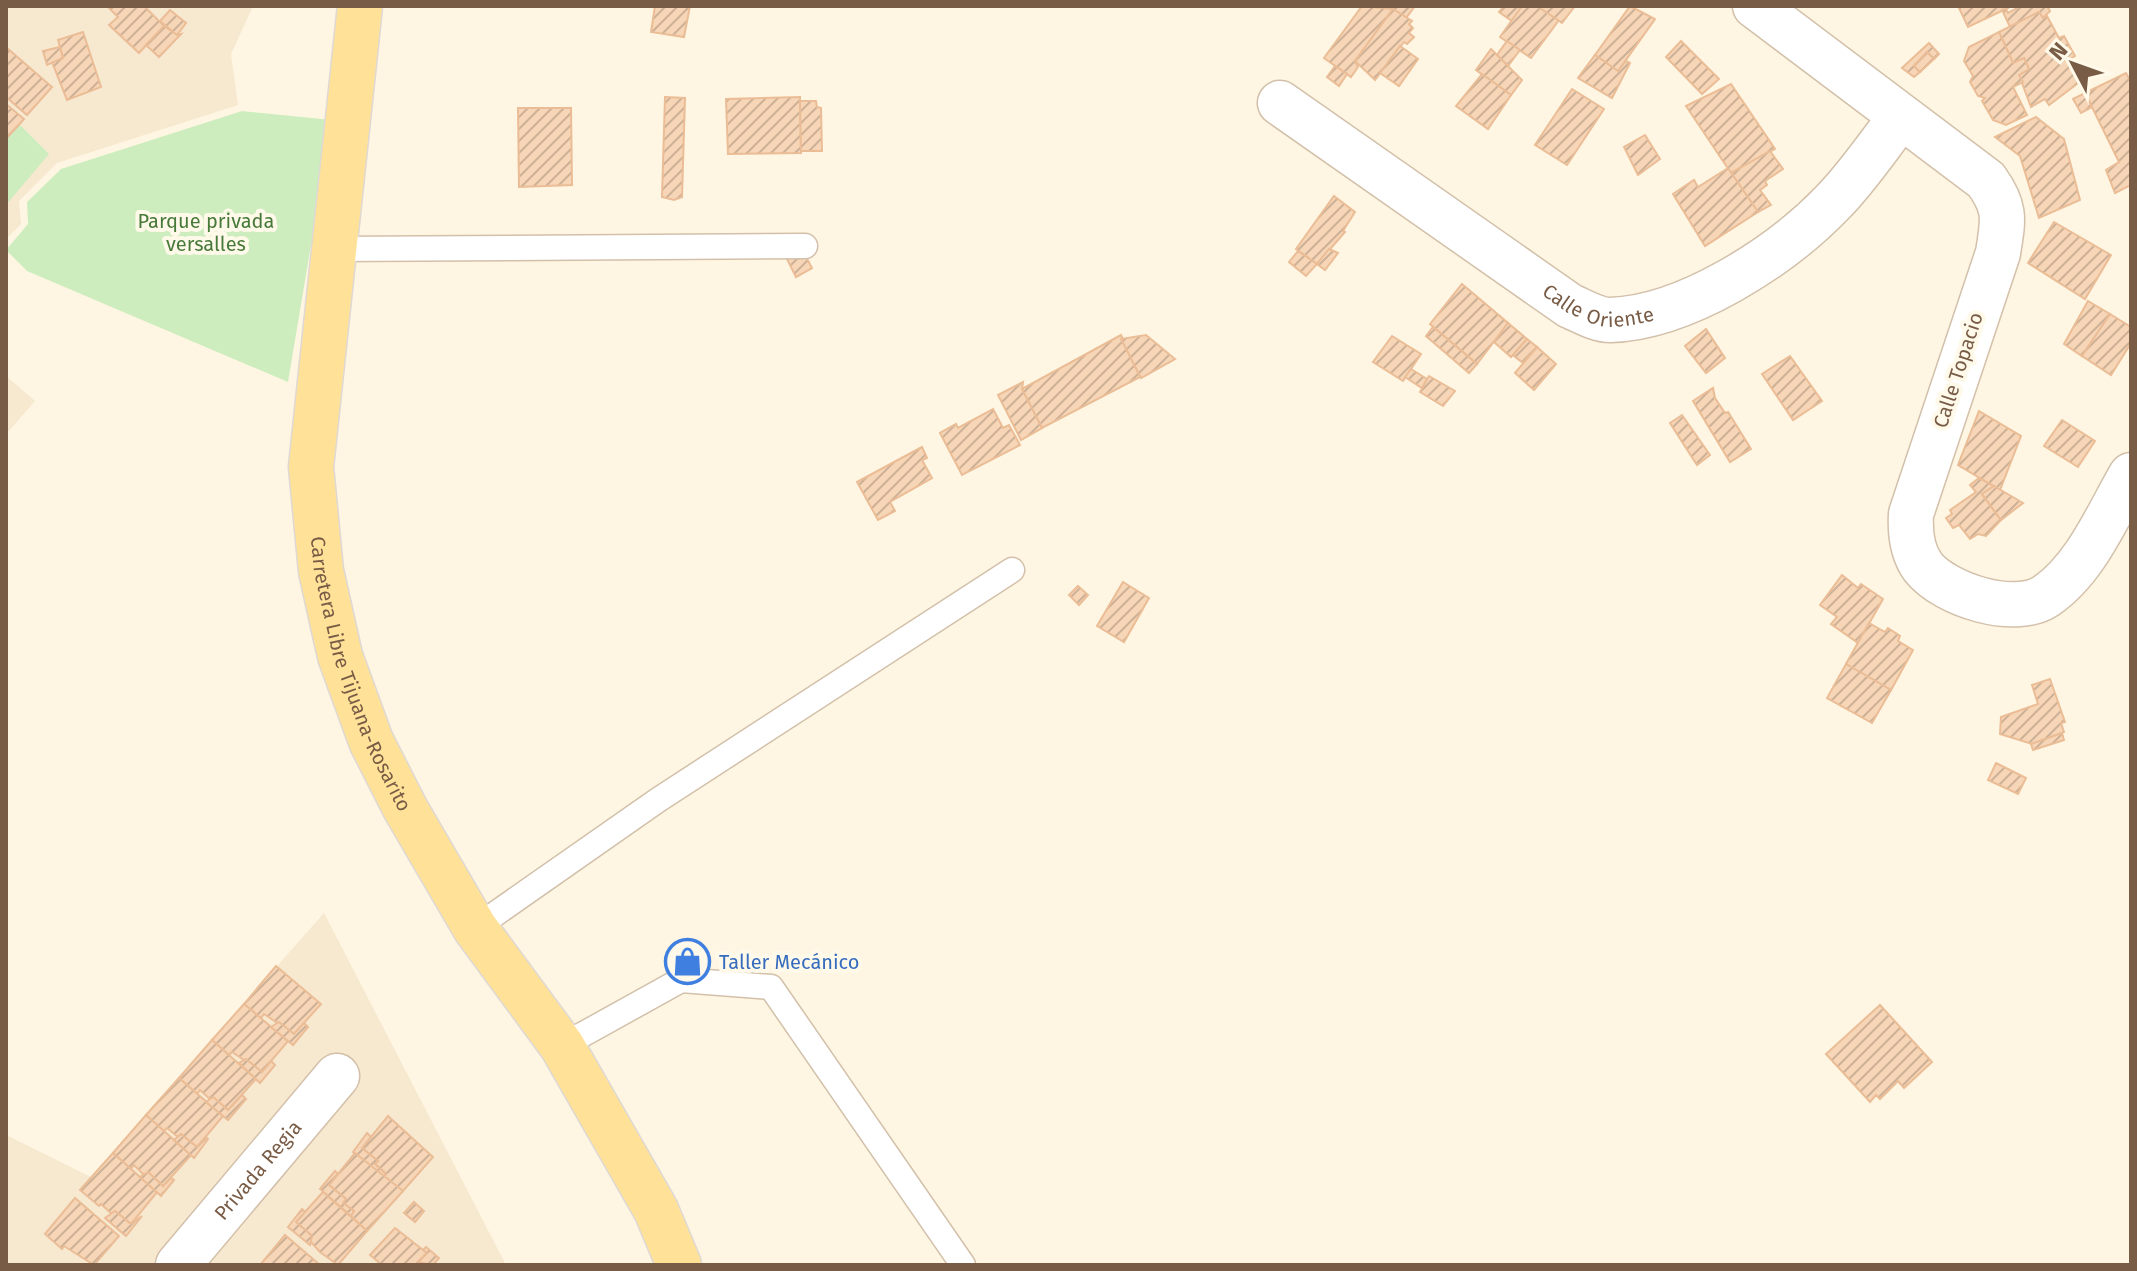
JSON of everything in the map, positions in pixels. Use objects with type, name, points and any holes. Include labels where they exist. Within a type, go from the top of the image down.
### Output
[{"type":"main road","name":"Carretera Libre Tijuana-Rosarito","points":[[360,6],[311,467],[321,571],[340,656],[371,741],[475,928],[562,1046],[656,1210],[679,1265]]},
{"type":"street","name":"Calle Topacio","points":[[1755,6],[1986,180],[1999,197],[2004,215],[1998,253],[1911,514],[1910,531],[1920,563],[1947,587],[2002,606],[2026,605],[2046,596],[2067,576],[2084,554],[2131,475]]},
{"type":"street","name":"Calle Oriente","points":[[1280,103],[1570,306],[1606,320],[1655,314],[1708,295],[1788,241],[1832,203],[1900,118]]},
{"type":"street","name":"Privada Regia","points":[[178,1265],[337,1076]]},
{"type":"lane","points":[[334,249],[805,246]]},
{"type":"lane","points":[[475,928],[658,800],[1012,570]]},
{"type":"lane","points":[[562,1046],[681,980],[771,987],[963,1265]]},
{"type":"shaded area","points":[[6,6],[253,6],[231,54],[238,105],[57,163],[19,201],[21,224],[6,239]]},
{"type":"shaded area","points":[[6,376],[35,401],[6,434]]},
{"type":"shaded area","points":[[324,913],[506,1265],[6,1265],[6,1135],[91,1177]]},
{"type":"green space","points":[[6,111],[49,154],[6,205]]},
{"type":"green space","name":"Parque privada versalles","points":[[242,111],[332,120],[288,382],[27,271],[6,250],[28,224],[27,202],[61,169]]},
{"type":"building","points":[[107,6],[144,6],[164,26],[139,53],[109,25],[118,17]]},
{"type":"building","points":[[655,6],[690,6],[684,37],[651,32]]},
{"type":"building","points":[[1362,6],[1393,9],[1355,61],[1358,67],[1351,77],[1324,58]]},
{"type":"building","points":[[1389,6],[1415,6],[1406,18]]},
{"type":"building","points":[[1504,6],[1522,7],[1512,21],[1499,12]]},
{"type":"building","points":[[1522,6],[1537,6],[1559,20],[1531,58],[1500,37]]},
{"type":"building","points":[[1537,6],[1575,6],[1562,23]]},
{"type":"building","points":[[1630,6],[1655,19],[1618,71],[1595,55]]},
{"type":"building","points":[[1958,6],[2007,6],[2008,8],[1968,27]]},
{"type":"building","points":[[2021,6],[2047,6],[2050,11],[2043,18],[2039,12],[2010,27],[2002,10],[2006,9],[2008,13]]},
{"type":"building","points":[[1393,9],[1412,21],[1409,24],[1413,28],[1409,33],[1414,37],[1407,44],[1404,42],[1375,80],[1355,61]]},
{"type":"building","points":[[170,10],[186,23],[177,35],[160,21]]},
{"type":"building","points":[[2039,12],[2043,18],[2047,16],[2059,38],[2064,36],[2075,56],[2070,59],[2081,81],[2049,105],[2045,99],[2031,107],[2019,75],[2029,69],[2024,58],[2013,63],[1999,32]]},
{"type":"building","points":[[164,26],[177,35],[181,34],[159,57],[146,45]]},
{"type":"building","points":[[83,32],[101,87],[67,100],[52,62],[63,58],[58,40]]},
{"type":"building","points":[[1999,32],[2013,63],[2024,58],[2029,69],[2019,75],[2023,82],[2013,87],[2027,115],[2006,125],[1993,120],[1982,101],[1985,98],[1978,96],[1970,82],[1973,76],[1964,61],[1969,47]]},
{"type":"building","points":[[1507,41],[1520,50],[1508,66],[1497,55]]},
{"type":"building","points":[[1681,41],[1719,79],[1702,94],[1666,57]]},
{"type":"building","points":[[1929,43],[1939,54],[1934,59],[1927,52],[1914,66],[1920,72],[1914,77],[1902,68]]},
{"type":"building","points":[[1400,46],[1418,59],[1399,86],[1380,73]]},
{"type":"building","points":[[60,47],[63,58],[47,65],[43,51]]},
{"type":"building","points":[[7,48],[52,87],[27,115],[6,97]]},
{"type":"building","points":[[1491,49],[1522,80],[1511,95],[1476,70]]},
{"type":"building","points":[[1927,52],[1934,59],[1920,72],[1914,66]]},
{"type":"building","points":[[1595,55],[1618,71],[1626,61],[1630,63],[1612,98],[1578,78]]},
{"type":"building","points":[[1335,66],[1347,74],[1339,86],[1327,77]]},
{"type":"building","points":[[2126,73],[2131,82],[2131,185],[2115,193],[2106,170],[2119,162],[2085,93]]},
{"type":"building","points":[[1482,74],[1511,95],[1488,129],[1456,106]]},
{"type":"building","points":[[1731,84],[1775,149],[1731,173],[1686,106]]},
{"type":"building","points":[[1572,89],[1604,109],[1567,165],[1535,145]]},
{"type":"building","points":[[2085,93],[2092,107],[2081,113],[2073,99]]},
{"type":"building","points":[[665,97],[685,98],[682,197],[674,200],[662,197]]},
{"type":"building","points":[[800,97],[801,153],[728,154],[726,99]]},
{"type":"building","points":[[800,101],[816,101],[817,107],[821,108],[822,151],[801,151]]},
{"type":"building","points":[[6,104],[24,119],[6,139]]},
{"type":"building","points":[[518,108],[571,108],[572,185],[519,187]]},
{"type":"building","points":[[2036,117],[2064,139],[2080,200],[2039,218],[2020,156],[1995,137]]},
{"type":"building","points":[[1645,135],[1660,159],[1638,175],[1624,147]]},
{"type":"building","points":[[1770,151],[1783,169],[1765,181],[1767,185],[1760,190],[1771,205],[1758,212],[1731,173]]},
{"type":"building","points":[[1728,168],[1758,212],[1705,246],[1673,194],[1694,180],[1698,187]]},
{"type":"building","points":[[1334,196],[1355,212],[1345,232],[1317,264],[1296,249]]},
{"type":"building","points":[[2054,222],[2111,255],[2085,299],[2028,263]]},
{"type":"building","points":[[1329,249],[1338,253],[1325,270],[1317,264]]},
{"type":"building","points":[[803,251],[812,268],[796,277],[787,259]]},
{"type":"building","points":[[1298,251],[1317,264],[1306,276],[1289,262]]},
{"type":"building","points":[[1462,284],[1508,323],[1477,364],[1430,324]]},
{"type":"building","points":[[2088,301],[2110,314],[2082,356],[2064,344]]},
{"type":"building","points":[[2110,314],[2131,327],[2131,343],[2111,375],[2082,356]]},
{"type":"building","points":[[1508,323],[1527,339],[1511,357],[1494,342]]},
{"type":"building","points":[[1433,327],[1477,364],[1469,373],[1426,336]]},
{"type":"building","points":[[1706,329],[1725,358],[1706,373],[1685,346]]},
{"type":"building","points":[[1121,335],[1140,377],[1042,428],[1022,389]]},
{"type":"building","points":[[1146,335],[1175,359],[1141,378],[1121,339]]},
{"type":"building","points":[[1392,336],[1421,354],[1403,381],[1373,362]]},
{"type":"building","points":[[1527,339],[1537,347],[1523,363],[1513,355]]},
{"type":"building","points":[[1537,347],[1556,364],[1534,390],[1515,373]]},
{"type":"building","points":[[1790,356],[1822,401],[1793,420],[1762,374]]},
{"type":"building","points":[[1411,369],[1427,379],[1422,388],[1405,377]]},
{"type":"building","points":[[1429,376],[1455,391],[1443,406],[1420,392]]},
{"type":"building","points":[[1023,382],[1022,389],[1042,428],[1021,440],[998,395]]},
{"type":"building","points":[[1713,388],[1715,398],[1725,413],[1728,412],[1751,449],[1730,462],[1693,401]]},
{"type":"building","points":[[993,409],[1003,428],[1009,425],[1020,445],[962,475],[940,433],[956,424],[958,428]]},
{"type":"building","points":[[1979,411],[2021,436],[2000,490],[1958,465]]},
{"type":"building","points":[[1682,415],[1710,455],[1697,465],[1670,423]]},
{"type":"building","points":[[2062,420],[2095,441],[2078,467],[2044,446]]},
{"type":"building","points":[[922,447],[927,458],[922,460],[932,478],[890,502],[895,511],[878,520],[857,482]]},
{"type":"building","points":[[1979,478],[1994,486],[1982,494],[2001,520],[1986,536],[1978,534],[1970,539],[1959,525],[1953,528],[1946,518],[1952,514],[1950,510],[1976,492],[1970,485]]},
{"type":"building","points":[[1994,486],[2023,503],[2001,520],[1982,494]]},
{"type":"building","points":[[1842,575],[1858,588],[1861,584],[1883,599],[1858,643],[1831,624],[1837,617],[1820,605]]},
{"type":"building","points":[[1123,582],[1149,598],[1124,642],[1097,626]]},
{"type":"building","points":[[1078,586],[1088,595],[1079,605],[1069,595]]},
{"type":"building","points":[[1869,623],[1885,632],[1888,628],[1900,636],[1898,641],[1913,650],[1891,690],[1846,664]]},
{"type":"building","points":[[1846,664],[1891,690],[1872,723],[1827,698]]},
{"type":"building","points":[[2050,679],[2065,722],[2061,723],[2064,732],[2032,744],[2000,734],[2001,717],[2038,704],[2032,685]]},
{"type":"building","points":[[2062,733],[2064,740],[2033,750],[2031,744]]},
{"type":"building","points":[[1996,763],[2026,778],[2018,794],[1988,780]]},
{"type":"building","points":[[276,966],[321,1004],[294,1034],[264,1014],[261,1018],[244,1004]]},
{"type":"building","points":[[244,1004],[288,1041],[262,1072],[232,1052],[229,1055],[212,1040]]},
{"type":"building","points":[[1880,1005],[1932,1062],[1904,1088],[1898,1081],[1880,1099],[1876,1095],[1870,1102],[1826,1054]]},
{"type":"building","points":[[279,1022],[294,1034],[304,1023],[308,1027],[293,1045],[271,1027]]},
{"type":"building","points":[[212,1040],[256,1079],[228,1110],[200,1090],[197,1094],[179,1078]]},
{"type":"building","points":[[246,1059],[262,1072],[271,1061],[275,1065],[260,1083],[239,1063]]},
{"type":"building","points":[[179,1078],[223,1116],[197,1147],[181,1134],[178,1137],[167,1128],[164,1131],[146,1115]]},
{"type":"building","points":[[242,1095],[246,1099],[228,1120],[206,1102],[213,1097],[228,1110]]},
{"type":"building","points":[[146,1115],[191,1155],[163,1186],[148,1172],[145,1176],[134,1165],[131,1169],[113,1153]]},
{"type":"building","points":[[388,1116],[433,1157],[403,1191],[384,1177],[386,1174],[375,1164],[378,1161],[362,1148]]},
{"type":"building","points":[[367,1133],[371,1137],[362,1148],[378,1161],[375,1164],[386,1174],[384,1177],[353,1152]]},
{"type":"building","points":[[181,1134],[197,1147],[206,1137],[208,1139],[194,1158],[174,1140]]},
{"type":"building","points":[[113,1153],[157,1192],[131,1224],[115,1211],[112,1214],[101,1204],[99,1206],[80,1190]]},
{"type":"building","points":[[355,1153],[403,1191],[367,1231],[351,1216],[354,1211],[343,1203],[346,1199],[329,1185]]},
{"type":"building","points":[[335,1171],[338,1174],[329,1185],[346,1199],[343,1203],[354,1211],[351,1216],[320,1189]]},
{"type":"building","points":[[148,1172],[163,1186],[171,1178],[174,1180],[161,1196],[140,1177]]},
{"type":"building","points":[[323,1192],[367,1231],[338,1265],[320,1252],[309,1240],[312,1236],[296,1222]]},
{"type":"building","points":[[75,1198],[119,1236],[94,1265],[64,1246],[62,1249],[45,1234]]},
{"type":"building","points":[[414,1202],[424,1211],[415,1222],[404,1213]]},
{"type":"building","points":[[302,1209],[305,1212],[296,1222],[312,1236],[310,1245],[288,1227]]},
{"type":"building","points":[[115,1211],[131,1224],[142,1216],[126,1236],[105,1218]]},
{"type":"building","points":[[395,1228],[427,1253],[418,1262],[421,1265],[382,1265],[370,1255]]},
{"type":"building","points":[[285,1235],[320,1265],[260,1265]]},
{"type":"building","points":[[426,1247],[439,1258],[433,1265],[418,1262],[427,1253],[423,1250]]},
{"type":"place","name":"Taller Mecánico","points":[[688,962]]}]
